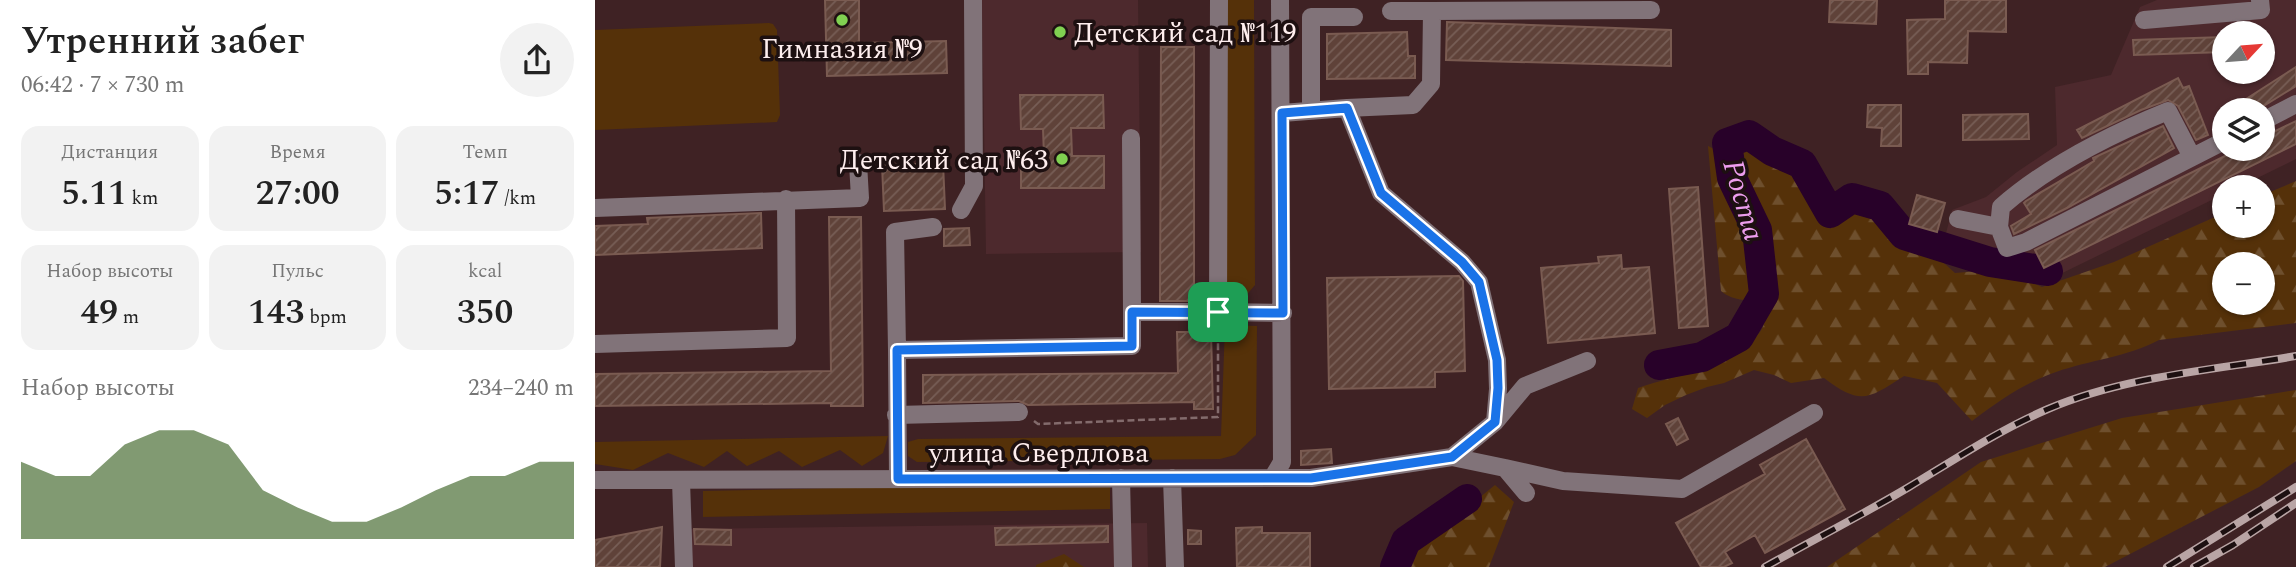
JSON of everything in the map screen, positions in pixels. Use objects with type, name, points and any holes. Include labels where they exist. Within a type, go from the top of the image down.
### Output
[{"type":"street","points":[[961,210],[974,186],[973,0]]},
{"type":"street","points":[[1218,312],[1219,0]]},
{"type":"street","points":[[1273,477],[1282,462],[1280,0]]},
{"type":"street","points":[[2144,20],[2210,7],[2261,10],[2260,0]]},
{"type":"street","points":[[1391,11],[1432,11],[1527,4],[1651,10]]},
{"type":"street","points":[[1282,113],[1413,105],[1431,84],[1432,11]]},
{"type":"street","points":[[1311,110],[1311,17],[1354,16]]},
{"type":"street","points":[[2275,115],[2296,104]]},
{"type":"street","points":[[1347,108],[1381,193],[1462,262],[1479,282],[1497,360],[1495,422]]},
{"type":"street","points":[[2192,157],[2168,111],[2124,129],[2027,184],[2001,207],[1999,227],[2007,248],[2026,242],[2212,147]]},
{"type":"street","points":[[897,350],[1132,346],[1131,138]]},
{"type":"street","points":[[595,208],[860,198],[858,163]]},
{"type":"street","points":[[595,344],[787,338],[786,199]]},
{"type":"street","points":[[1958,219],[1999,227]]},
{"type":"street","points":[[898,479],[895,232],[933,227]]},
{"type":"street","points":[[1132,312],[1283,313]]},
{"type":"street","points":[[1452,457],[1495,422],[1525,386],[1587,362]]},
{"type":"street","points":[[896,415],[1019,412]]},
{"type":"street","points":[[1452,457],[1563,481],[1682,489],[1814,413]]},
{"type":"street","name":"улица Свердлова","points":[[595,480],[1311,478],[1452,457]]},
{"type":"street","points":[[1505,468],[1526,493]]},
{"type":"street","points":[[1121,478],[1123,567]]},
{"type":"street","points":[[1172,478],[1175,567]]},
{"type":"street","points":[[681,481],[684,567]]},
{"type":"path","points":[[1019,412],[1038,424],[1218,417],[1218,312]]},
{"type":"shaded area","name":"Детский сад №63","points":[[982,0],[1138,0],[1141,252],[986,254]]},
{"type":"shaded area","points":[[2157,0],[2296,0],[2296,159],[2263,175],[2212,175],[2212,200],[2042,283],[1945,237],[1952,210],[1986,197],[2057,145],[2055,87],[2111,75],[2140,7]]},
{"type":"shaded area","points":[[1147,523],[1148,567],[676,567],[691,529]]},
{"type":"green space","points":[[1224,0],[1254,0],[1255,285],[1243,299],[1229,296],[1226,284]]},
{"type":"green space","points":[[769,23],[777,30],[780,115],[777,122],[595,130],[595,30]]},
{"type":"green space","points":[[1708,146],[1744,164],[1739,148],[1763,157],[1793,177],[1830,229],[1853,209],[1878,220],[1892,238],[1925,246],[1955,273],[2003,269],[2042,287],[2114,262],[2212,218],[2212,238],[2275,238],[2275,190],[2296,181],[2296,323],[2159,340],[2147,346],[2044,376],[2012,393],[1972,421],[1937,383],[1904,376],[1873,394],[1856,396],[1824,378],[1791,383],[1754,370],[1686,395],[1647,418],[1632,409],[1638,388],[1720,362],[1748,344],[1760,332],[1765,320],[1760,307],[1721,291]]},
{"type":"green space","points":[[1225,325],[1257,326],[1256,435],[1235,455],[1220,459],[917,462],[908,456],[908,442],[918,439],[1221,436]]},
{"type":"green space","points":[[2296,390],[2296,461],[2259,487],[2105,567],[1827,567],[1981,462],[2122,418]]},
{"type":"green space","points":[[888,436],[883,453],[862,466],[840,450],[802,467],[779,451],[747,466],[727,451],[704,467],[668,453],[633,470],[595,464],[595,442]]},
{"type":"green space","points":[[1110,482],[1110,509],[703,517],[703,491]]},
{"type":"green space","points":[[1495,485],[1514,502],[1489,567],[1394,567]]},
{"type":"green space","points":[[1064,554],[1084,567],[1036,567],[1036,565]]},
{"type":"building","name":"Гимназия №9","points":[[825,0],[859,0],[859,43],[946,41],[947,73],[827,76]]},
{"type":"building","points":[[1830,0],[1877,0],[1876,24],[1829,22]]},
{"type":"building","points":[[1945,0],[2006,0],[2006,32],[1968,31],[1967,63],[1928,62],[1928,74],[1908,74],[1907,20],[1945,19]]},
{"type":"building","points":[[1447,22],[1671,30],[1671,66],[1446,60]]},
{"type":"building","points":[[1407,32],[1408,56],[1415,56],[1415,78],[1327,79],[1327,34]]},
{"type":"building","points":[[2212,37],[2212,52],[2134,55],[2133,40]]},
{"type":"building","points":[[1161,47],[1194,47],[1194,301],[1160,301]]},
{"type":"building","points":[[2296,67],[2296,86],[2275,99],[2248,98],[2270,84],[2275,84],[2275,80]]},
{"type":"building","points":[[2178,78],[2183,88],[2189,86],[2208,135],[2196,140],[2178,106],[2168,100],[2082,138],[2077,130]]},
{"type":"building","points":[[1020,95],[1103,95],[1104,128],[1071,128],[1072,156],[1104,156],[1104,188],[1021,188],[1021,157],[1044,156],[1043,129],[1021,129]]},
{"type":"building","points":[[1868,105],[1901,105],[1901,146],[1881,146],[1882,128],[1867,127]]},
{"type":"building","points":[[2028,114],[2029,139],[1963,140],[1963,115]]},
{"type":"building","points":[[2296,121],[2296,144],[2275,154],[2275,131]]},
{"type":"building","points":[[2163,126],[2174,148],[2067,208],[2014,234],[2011,226],[2031,214],[2024,203],[2026,201],[2094,161],[2093,158]]},
{"type":"building","points":[[2215,161],[2261,161],[2233,175],[2212,175],[2212,185],[2044,268],[2035,250]]},
{"type":"building","points":[[943,163],[945,209],[884,211],[882,165]]},
{"type":"building","points":[[1698,187],[1708,326],[1679,328],[1669,189]]},
{"type":"building","points":[[1917,195],[1945,203],[1937,232],[1909,224]]},
{"type":"building","points":[[761,213],[762,248],[595,255],[595,226],[648,224],[647,218]]},
{"type":"building","points":[[829,217],[861,217],[863,406],[831,406],[831,403],[595,406],[595,374],[831,371]]},
{"type":"building","points":[[969,228],[970,245],[944,246],[944,229]]},
{"type":"building","points":[[1621,255],[1622,269],[1649,267],[1655,333],[1548,343],[1541,268],[1599,263],[1598,257]]},
{"type":"building","points":[[1459,276],[1463,281],[1465,371],[1435,372],[1435,387],[1329,389],[1327,278]]},
{"type":"building","points":[[1177,332],[1211,332],[1213,409],[1194,409],[1194,402],[1028,405],[1019,401],[923,403],[923,375],[1178,373]]},
{"type":"building","points":[[1678,418],[1688,439],[1677,445],[1666,424]]},
{"type":"building","points":[[1806,439],[1845,509],[1765,553],[1755,535],[1725,552],[1732,563],[1724,567],[1701,567],[1676,523],[1765,474],[1760,465]]},
{"type":"building","points":[[1331,449],[1332,463],[1301,465],[1301,451]]},
{"type":"building","points":[[1108,526],[1108,542],[996,545],[995,528]]},
{"type":"building","points":[[662,527],[660,567],[595,567],[595,540]]},
{"type":"building","points":[[1262,527],[1262,533],[1310,533],[1310,567],[1237,567],[1236,528]]},
{"type":"building","points":[[694,529],[731,530],[731,545],[695,544]]},
{"type":"building","points":[[1188,530],[1201,531],[1201,544],[1188,544]]},
{"type":"waterway","name":"Роста","points":[[1659,365],[1702,357],[1739,337],[1764,294],[1757,230],[1732,178],[1727,143],[1749,135],[1772,151],[1802,164],[1830,213],[1852,198],[1880,206],[1904,235],[1990,262],[2048,271]]},
{"type":"waterway","name":"Роста","points":[[1395,567],[1406,541],[1467,499]]},
{"type":"railway","points":[[1765,567],[1994,436],[2048,409],[2139,381],[2296,356]]},
{"type":"railway","points":[[2167,567],[2296,487]]},
{"type":"railway","points":[[2194,567],[2296,503]]},
{"type":"place","name":"Гимназия №9","points":[[842,20]]},
{"type":"place","name":"Детский сад №119","points":[[1060,32]]},
{"type":"place","name":"Детский сад №63","points":[[1062,159]]},
{"type":"route","points":[[1347,108],[1381,193],[1462,262],[1479,282],[1497,360],[1495,422],[1452,457],[1311,478],[898,479],[897,350],[1132,346],[1132,312],[1218,312],[1283,313],[1282,113],[1347,108]]}]
